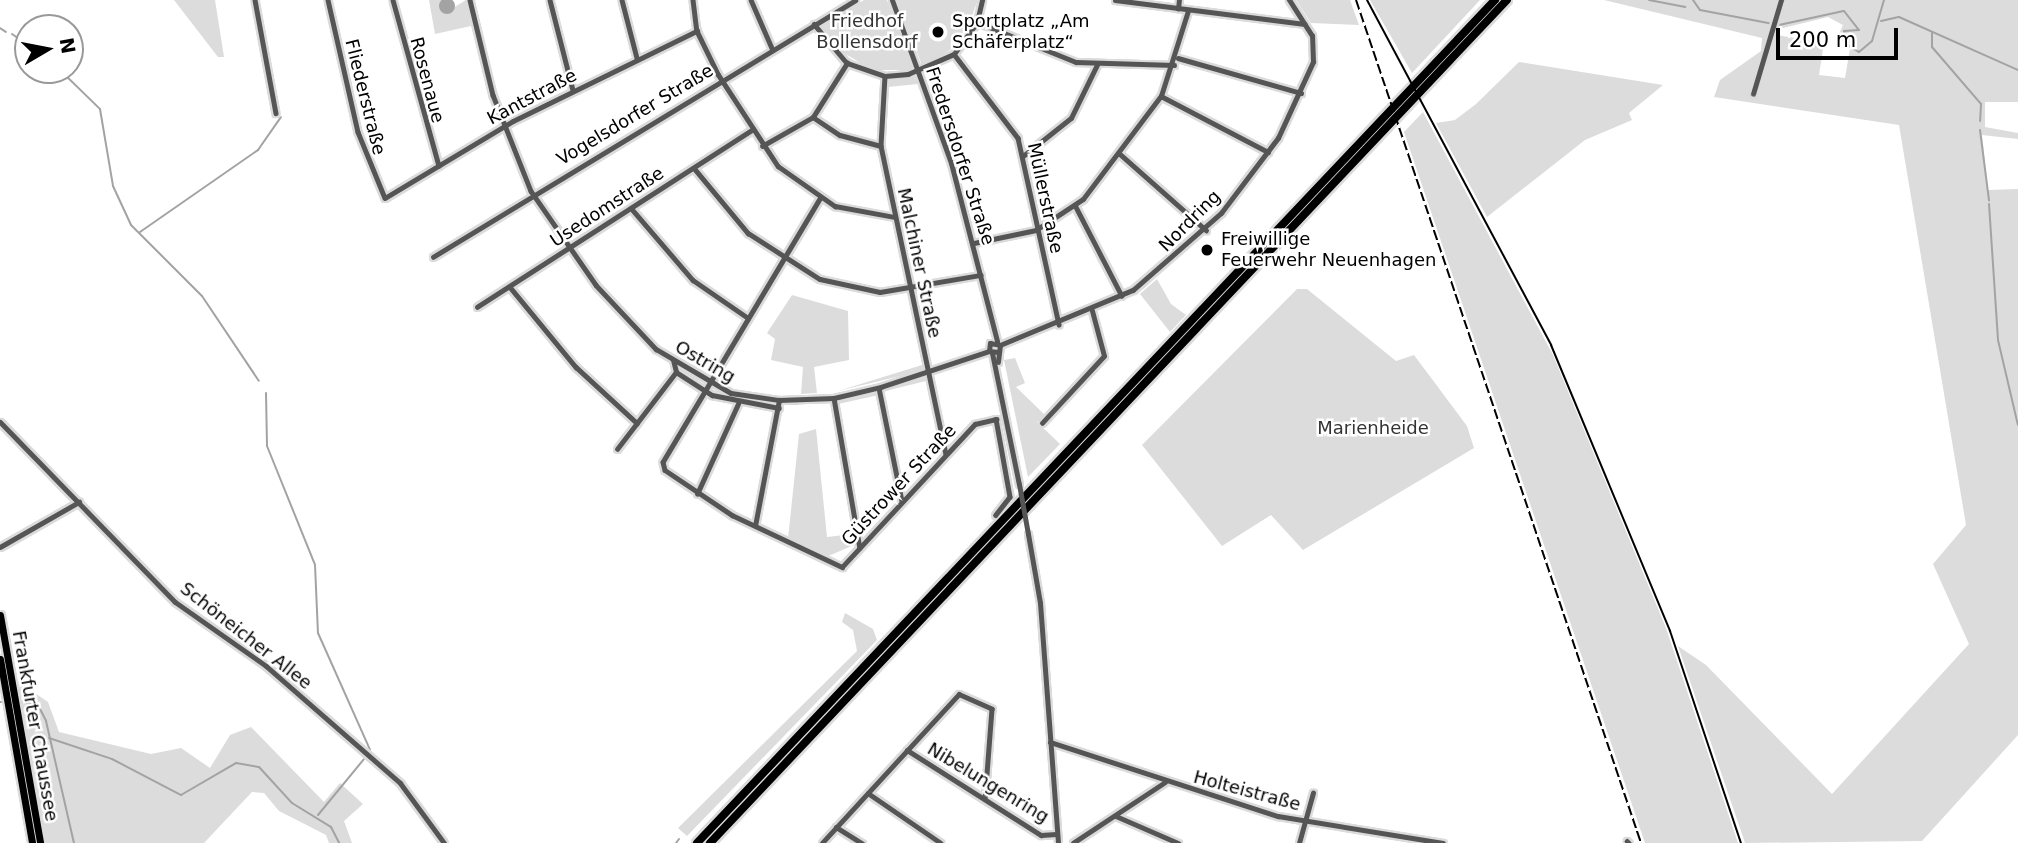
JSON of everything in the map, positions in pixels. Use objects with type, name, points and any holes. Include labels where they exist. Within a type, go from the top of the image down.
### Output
[{"type":"highway","points":[[697,843],[1494,0]]},
{"type":"highway","points":[[710,843],[1507,0]]},
{"type":"main road","name":"Frankfurter Chaussee","points":[[0,615],[40,843]]},
{"type":"main road","name":"Frankfurter Chaussee","points":[[0,659],[32,843]]},
{"type":"street","points":[[255,0],[276,113]]},
{"type":"street","name":"Fliederstraße","points":[[328,0],[358,132],[385,198]]},
{"type":"street","name":"Rosenaue","points":[[394,0],[439,166]]},
{"type":"street","name":"Ostring","points":[[470,0],[504,127],[533,194],[568,248],[630,326],[673,360],[710,384],[779,400],[834,398],[927,373],[994,347]]},
{"type":"street","points":[[550,0],[573,90]]},
{"type":"street","points":[[622,0],[637,58]]},
{"type":"street","points":[[693,0],[697,31],[721,79],[762,146],[820,199],[857,213],[895,217]]},
{"type":"street","points":[[751,0],[772,48]]},
{"type":"street","name":"Vogelsdorfer Straße","points":[[433,257],[721,79],[855,0]]},
{"type":"street","name":"Fredersdorfer Straße","points":[[892,0],[919,72],[975,243],[1028,534],[1045,678],[1058,843]]},
{"type":"street","points":[[814,24],[847,63],[885,76],[919,72],[954,54],[976,22],[982,0]]},
{"type":"street","points":[[1115,0],[1304,24]]},
{"type":"street","points":[[1178,9],[1179,0]]},
{"type":"street","points":[[1289,0],[1304,24]]},
{"type":"street","points":[[1753,94],[1773,19],[1782,0]]},
{"type":"street","points":[[975,243],[1038,229],[1075,205],[1120,154],[1161,96],[1178,58],[1188,10]]},
{"type":"street","points":[[976,22],[1046,53],[1097,65],[1174,65]]},
{"type":"street","name":"Nordring","points":[[994,347],[1059,325],[1122,296],[1206,230],[1268,152],[1301,93],[1315,54],[1312,36],[1304,24]]},
{"type":"street","name":"Kantstraße","points":[[385,198],[504,127],[573,90],[697,31]]},
{"type":"street","name":"Müllerstraße","points":[[954,54],[1011,126],[1023,156],[1059,325]]},
{"type":"street","points":[[1178,58],[1301,93]]},
{"type":"street","points":[[762,146],[813,117],[847,63]]},
{"type":"street","points":[[1023,156],[1071,118],[1097,65]]},
{"type":"street","name":"Malchiner Straße","points":[[885,76],[881,146],[946,453]]},
{"type":"street","points":[[1161,96],[1268,152]]},
{"type":"street","points":[[813,117],[841,135],[881,146]]},
{"type":"street","name":"Usedomstraße","points":[[477,307],[752,130]]},
{"type":"street","points":[[1120,154],[1206,230]]},
{"type":"street","points":[[694,168],[733,219],[784,260],[846,287],[910,289],[981,275]]},
{"type":"street","points":[[707,393],[748,318],[820,199]]},
{"type":"street","points":[[1075,205],[1122,296]]},
{"type":"street","points":[[631,208],[683,270],[748,318]]},
{"type":"street","points":[[510,286],[576,367],[637,423]]},
{"type":"street","points":[[1042,423],[1104,356],[1092,311]]},
{"type":"street","points":[[617,449],[676,372],[673,360]]},
{"type":"street","name":"Ostring","points":[[676,372],[707,393],[738,404],[779,408]]},
{"type":"street","points":[[879,388],[902,501]]},
{"type":"street","name":"Güstrower Straße","points":[[707,393],[663,467],[697,494],[755,526],[840,567],[975,424],[996,419],[1010,498],[996,515]]},
{"type":"street","points":[[834,398],[860,548]]},
{"type":"street","points":[[755,526],[779,400]]},
{"type":"street","points":[[697,494],[738,404]]},
{"type":"street","name":"Schöneicher Allee","points":[[0,422],[175,602],[266,666],[400,783],[443,843]]},
{"type":"street","points":[[0,547],[79,501]]},
{"type":"street","points":[[908,750],[959,694],[986,703],[992,709],[992,739],[985,799]]},
{"type":"street","name":"Holteistraße","points":[[1049,742],[1165,782],[1305,822],[1443,842]]},
{"type":"street","name":"Nibelungenring","points":[[821,843],[908,750],[1046,836],[1056,834]]},
{"type":"street","points":[[1073,843],[1165,782]]},
{"type":"street","points":[[868,793],[941,843]]},
{"type":"street","points":[[1300,843],[1313,793]]},
{"type":"street","points":[[1116,816],[1178,843]]},
{"type":"street","points":[[836,827],[862,843]]},
{"type":"street","points":[[1045,843],[1046,836]]},
{"type":"green space","points":[[174,0],[215,0],[224,57],[218,57]]},
{"type":"green space","points":[[429,0],[444,0],[448,11],[466,0],[471,26],[435,34]]},
{"type":"green space","name":"Friedhof Bollensdorf","points":[[864,0],[887,0],[913,70],[873,70],[833,47],[819,27]]},
{"type":"green space","name":"Sportplatz „Am Schäferplatz“","points":[[897,0],[978,0],[962,42],[923,68]]},
{"type":"green space","points":[[1296,0],[1350,0],[1359,25],[1311,23]]},
{"type":"green space","points":[[1370,0],[1480,0],[1412,73]]},
{"type":"green space","points":[[1604,0],[1779,0],[1762,52],[1776,35],[1824,43],[1819,75],[1845,78],[1850,49],[1838,36],[1843,25],[1828,17],[1783,28],[1776,20],[1783,0],[2018,0],[2018,102],[1985,102],[1985,127],[2018,133],[2018,139],[1982,135],[1988,190],[2018,189],[2018,735],[1922,841],[1745,843],[1678,646],[1706,665],[1832,794],[1969,644],[1933,564],[1966,525],[1899,125],[1714,97],[1720,80],[1761,51],[1762,38]]},
{"type":"green space","points":[[1519,62],[1663,85],[1629,113],[1632,120],[1585,140],[1487,217],[1436,123],[1455,120],[1476,104]]},
{"type":"green space","points":[[915,77],[918,84],[888,87],[885,97],[887,79]]},
{"type":"green space","points":[[1423,112],[1553,355],[1666,628],[1738,843],[1645,843],[1404,132]]},
{"type":"green space","points":[[1157,279],[1171,304],[1186,315],[1170,332],[1140,294]]},
{"type":"green space","name":"Marienheide","points":[[1297,289],[1307,289],[1396,361],[1414,355],[1467,426],[1474,448],[1303,550],[1271,515],[1222,546],[1142,445]]},
{"type":"green space","points":[[792,295],[848,311],[849,360],[814,367],[817,393],[801,394],[803,367],[771,360],[775,339],[767,333]]},
{"type":"green space","points":[[922,354],[925,370],[838,391],[922,365]]},
{"type":"green space","points":[[1015,358],[1025,383],[1016,387],[1045,415],[1037,422],[1060,444],[1028,477],[1004,360]]},
{"type":"green space","points":[[925,377],[926,381],[885,391],[884,387]]},
{"type":"green space","points":[[877,391],[879,395],[838,404],[839,399]]},
{"type":"green space","points":[[816,429],[827,537],[853,534],[854,545],[826,557],[788,539],[799,434]]},
{"type":"green space","points":[[845,613],[873,629],[877,640],[687,836],[678,828],[857,651],[853,630],[842,622]]},
{"type":"green space","points":[[16,680],[48,702],[59,732],[151,754],[181,748],[210,768],[230,735],[251,727],[324,802],[340,783],[363,804],[344,821],[352,843],[329,843],[326,835],[279,811],[264,793],[252,792],[204,843],[43,843]]},
{"type":"shaded area","points":[[447,-2],[453,0],[453,12],[447,14],[441,12],[439,6],[441,0]]},
{"type":"waterway","points":[[1649,0],[1685,7]]},
{"type":"waterway","points":[[1693,0],[1700,10],[1779,25],[1844,11],[1859,30],[1844,31],[1846,44],[1859,52],[1872,41],[1884,0]]},
{"type":"waterway","points":[[1881,21],[1899,17],[2018,70]]},
{"type":"waterway","points":[[0,28],[6,32]]},
{"type":"waterway","points":[[1932,33],[1932,47],[1981,104],[1980,121]]},
{"type":"waterway","points":[[74,84],[100,109],[113,186],[131,225],[202,296],[259,381]]},
{"type":"waterway","points":[[140,232],[258,150],[281,117]]},
{"type":"waterway","points":[[1980,130],[1989,200]]},
{"type":"waterway","points":[[1989,204],[1998,340],[2018,425]]},
{"type":"waterway","points":[[679,368],[704,386]]},
{"type":"waterway","points":[[712,391],[724,395]]},
{"type":"waterway","points":[[266,393],[267,446],[315,565],[318,633],[370,750]]},
{"type":"waterway","points":[[783,404],[797,404]]},
{"type":"waterway","points":[[20,702],[38,705],[46,721],[74,843]]},
{"type":"waterway","points":[[49,738],[112,759],[181,795],[236,763],[259,767],[292,803],[331,827],[339,843]]},
{"type":"waterway","points":[[318,815],[364,759]]},
{"type":"waterway","points":[[676,843],[679,839]]},
{"type":"tram line","points":[[1367,0],[1551,345],[1670,631],[1741,843]]},
{"type":"railway","points":[[1356,0],[1641,843]]},
{"type":"place","name":"Sportplatz „Am Schäferplatz“","points":[[938,32]]},
{"type":"place","name":"Freiwillige Feuerwehr Neuenhagen","points":[[1207,250]]}]
